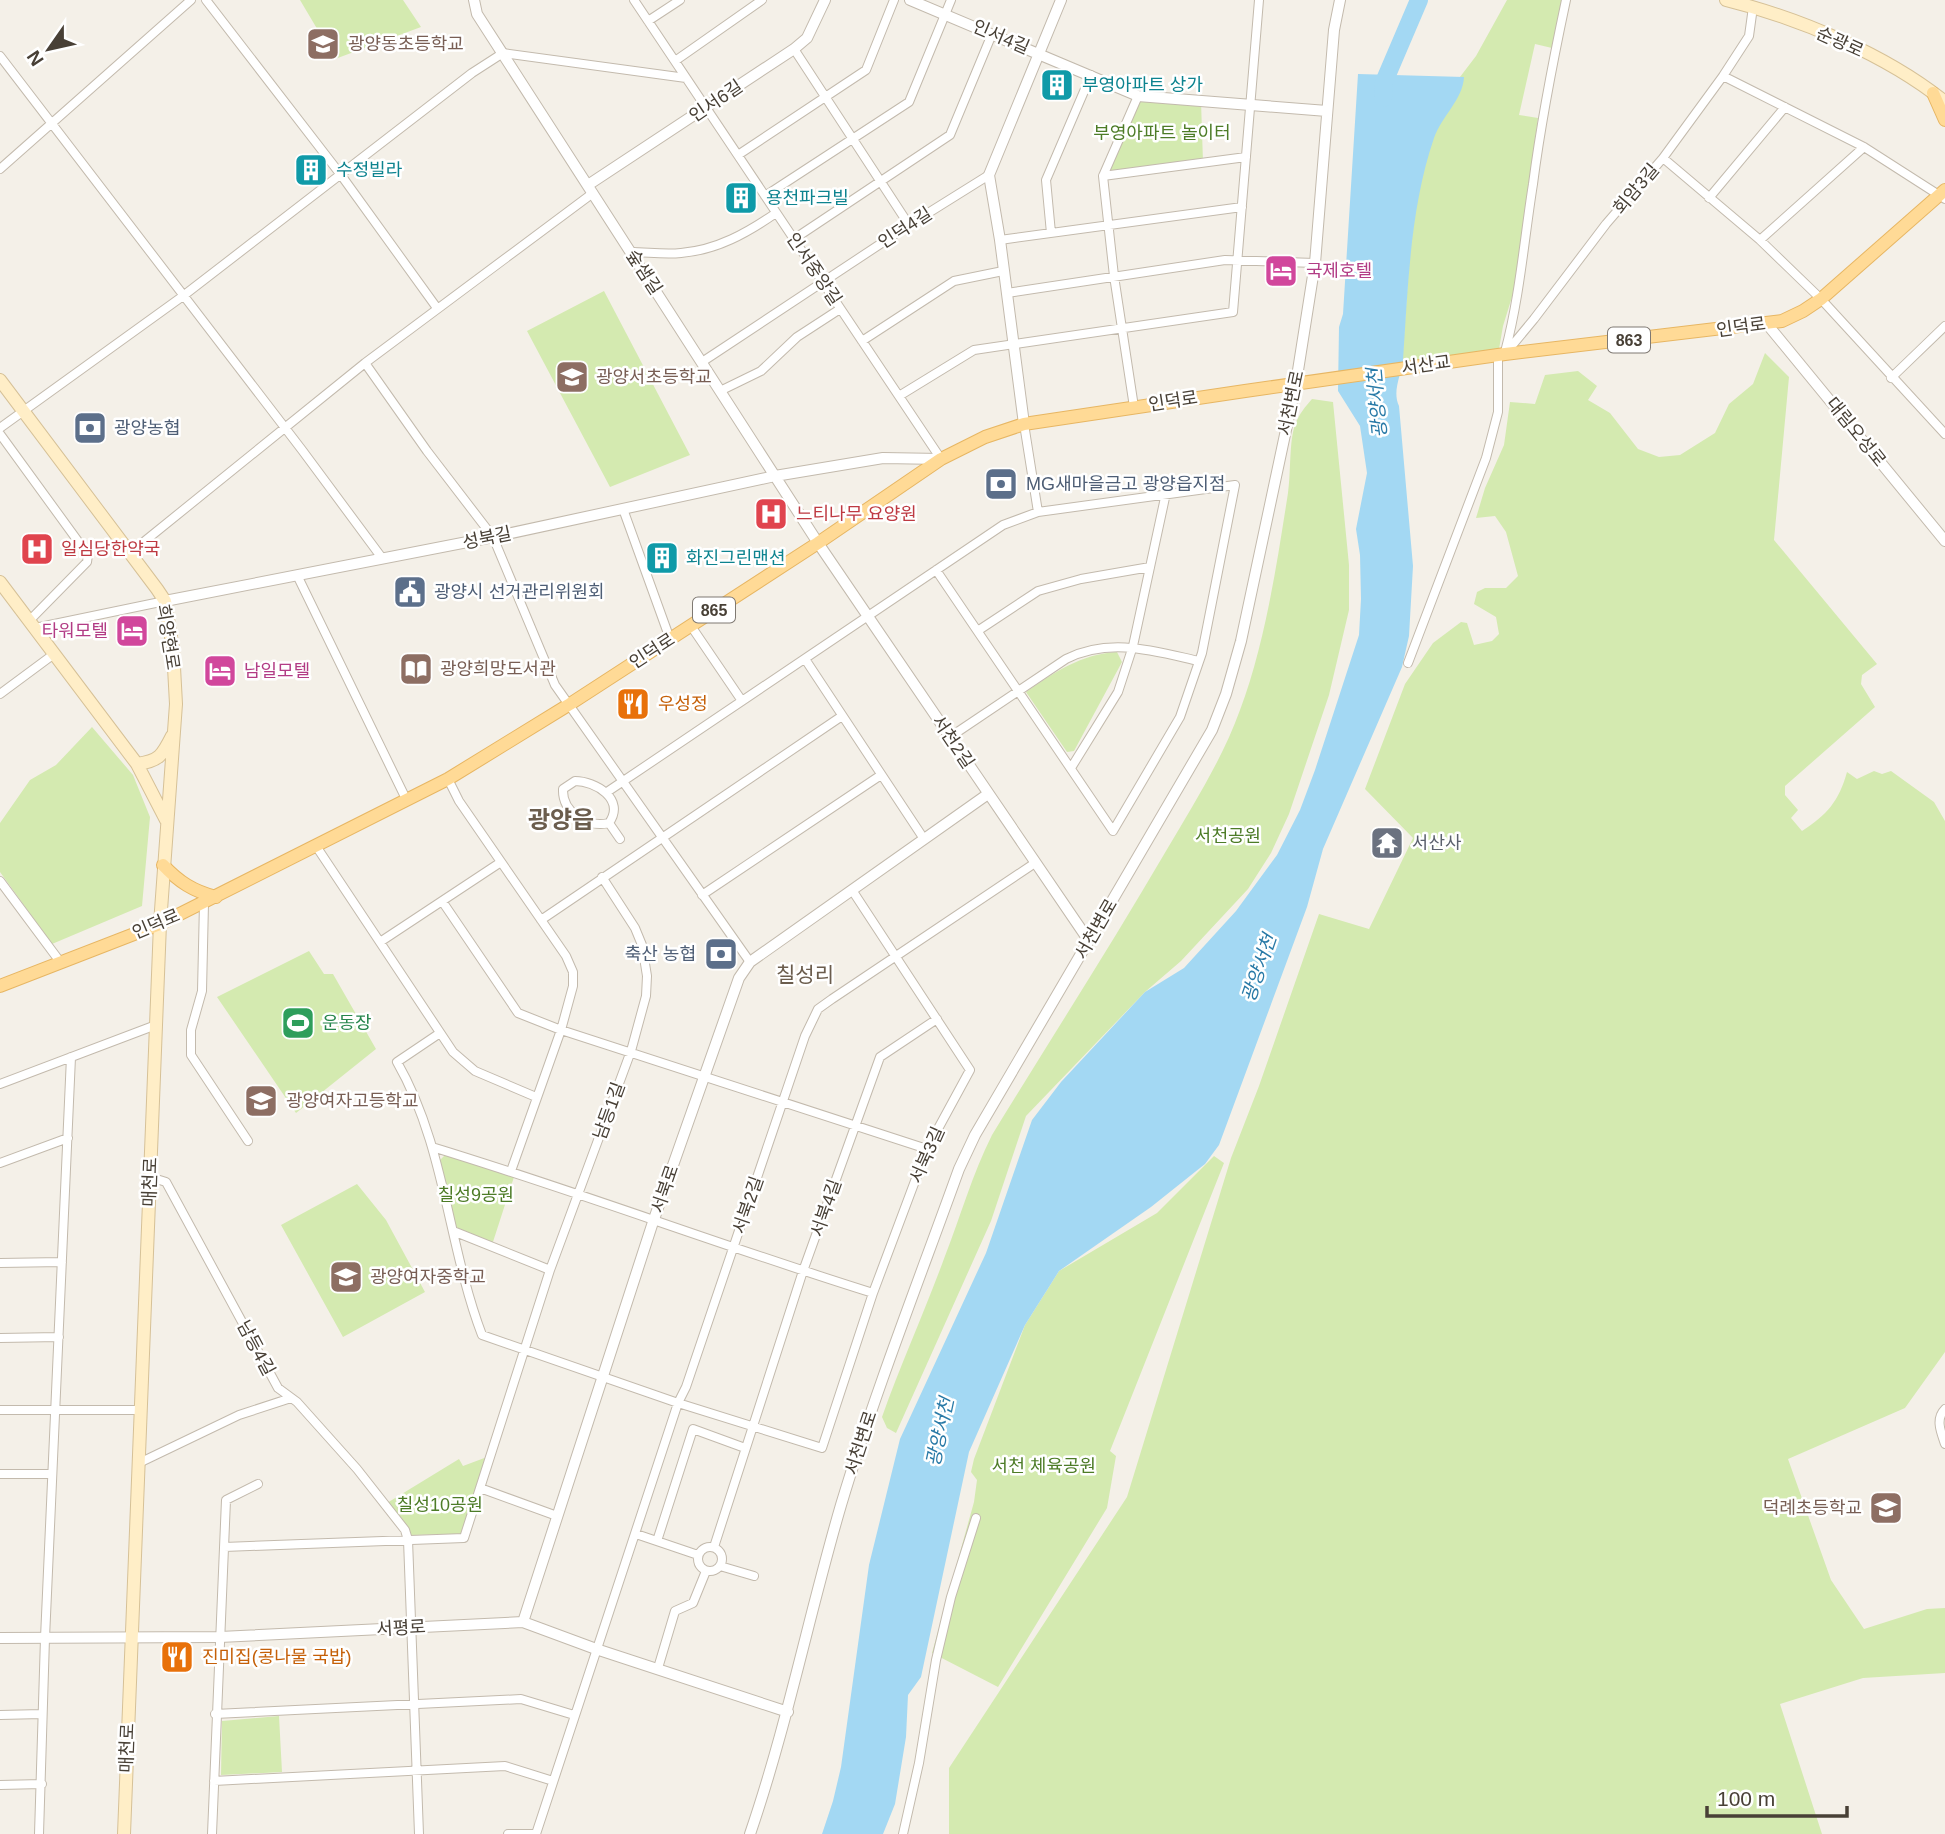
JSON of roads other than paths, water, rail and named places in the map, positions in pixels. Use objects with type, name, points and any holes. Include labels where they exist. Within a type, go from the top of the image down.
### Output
[{"type":"main road","name":"순광로","points":[[1726,0],[1754,3],[1877,57],[1941,97]]},
{"type":"main road","points":[[1941,97],[1945,120]]},
{"type":"main road","name":"인덕로","points":[[1498,355],[1767,324],[1794,316],[1821,299],[1943,194]]},
{"type":"main road","name":"서산교","points":[[1319,380],[1498,355]]},
{"type":"main road","name":"희양현로","points":[[0,380],[165,601],[173,649],[176,704],[167,821]]},
{"type":"main road","name":"인덕로","points":[[0,986],[160,924],[448,779],[691,626],[941,459],[985,437],[1024,424],[1319,380]]},
{"type":"main road","points":[[0,582],[137,764],[167,821]]},
{"type":"main road","points":[[137,764],[152,762],[160,757],[174,732]]},
{"type":"main road","name":"매천로","points":[[124,1834],[160,924],[167,821]]},
{"type":"main road","points":[[163,865],[177,880],[197,892],[216,897]]},
{"type":"street","points":[[0,169],[191,0]]},
{"type":"street","points":[[206,0],[341,176],[437,308]]},
{"type":"street","name":"숲샘길","points":[[474,0],[477,14],[818,543]]},
{"type":"street","name":"인서중앙길","points":[[634,0],[941,459]]},
{"type":"street","points":[[648,21],[680,0]]},
{"type":"street","points":[[675,61],[762,0]]},
{"type":"street","name":"인서6길","points":[[591,189],[794,49],[807,38],[825,0]]},
{"type":"street","points":[[737,155],[866,70],[894,0]]},
{"type":"street","name":"인서4길","points":[[910,0],[1138,96],[1327,111]]},
{"type":"street","points":[[765,196],[909,102],[951,0]]},
{"type":"street","points":[[1038,512],[989,175],[1061,0]]},
{"type":"street","points":[[899,396],[974,350],[1233,312],[1259,0]]},
{"type":"street","name":"서천변로","points":[[750,1834],[788,1712],[841,1507],[872,1410],[959,1168],[975,1135],[1212,730],[1226,694],[1241,641],[1296,383],[1315,263],[1334,30],[1340,0]]},
{"type":"street","points":[[1408,663],[1486,458],[1498,412],[1498,355],[1514,320],[1546,97],[1566,0]]},
{"type":"street","name":"회암3길","points":[[1498,355],[1534,320],[1723,76],[1749,36],[1754,3]]},
{"type":"street","points":[[794,239],[950,135],[992,34]]},
{"type":"street","points":[[794,49],[909,225]]},
{"type":"street","points":[[0,428],[183,296],[472,73],[503,53],[686,78]]},
{"type":"street","points":[[0,56],[383,558]]},
{"type":"street","points":[[1051,233],[1046,180],[1091,75]]},
{"type":"street","points":[[1723,76],[1864,146],[1943,194]]},
{"type":"street","points":[[1134,407],[1114,276],[1103,176],[1138,96]]},
{"type":"street","points":[[1709,198],[1785,107]]},
{"type":"street","points":[[1760,240],[1864,146]]},
{"type":"street","points":[[1103,176],[1246,157]]},
{"type":"street","points":[[1662,158],[1760,240],[1821,299],[1945,434]]},
{"type":"street","name":"인덕4길","points":[[702,362],[989,175]]},
{"type":"street","points":[[130,553],[365,363],[591,189]]},
{"type":"street","points":[[1000,240],[1242,207]]},
{"type":"street","points":[[631,251],[680,254],[707,248],[747,233],[776,213]]},
{"type":"street","points":[[1007,293],[1237,259],[1315,263]]},
{"type":"street","points":[[862,341],[954,281],[1003,271]]},
{"type":"street","points":[[720,391],[761,371],[797,337],[841,309]]},
{"type":"street","name":"대림오성로","points":[[1767,324],[1944,537]]},
{"type":"street","points":[[1891,378],[1945,326]]},
{"type":"street","points":[[365,363],[427,451],[493,537],[555,685],[750,962]]},
{"type":"street","points":[[0,434],[88,555],[87,562],[32,625]]},
{"type":"street","name":"성북길","points":[[32,625],[493,537],[775,476],[883,458],[941,459]]},
{"type":"street","points":[[607,792],[742,702],[868,616],[936,570],[1003,525],[1038,512],[1235,485],[1199,661],[1180,717],[1113,831],[936,570]]},
{"type":"street","points":[[1072,768],[1118,692],[1133,646],[1166,493]]},
{"type":"street","points":[[623,509],[670,639]]},
{"type":"street","name":"서천2길","points":[[818,543],[1089,941]]},
{"type":"street","points":[[979,630],[1038,590],[1150,567]]},
{"type":"street","points":[[297,575],[407,801]]},
{"type":"street","points":[[691,626],[742,702]]},
{"type":"street","points":[[950,737],[1081,651],[1106,646],[1133,646],[1199,661]]},
{"type":"street","points":[[0,694],[54,654]]},
{"type":"street","points":[[805,659],[924,839]]},
{"type":"street","points":[[541,920],[842,716]]},
{"type":"street","points":[[702,895],[881,775]]},
{"type":"street","points":[[448,779],[459,801],[566,956],[573,972],[573,986],[561,1030],[511,1171]]},
{"type":"street","points":[[575,781],[592,783],[607,792],[613,811],[613,818],[609,823],[587,822],[570,810],[562,795],[563,789],[575,781]]},
{"type":"street","name":"서북로","points":[[523,1622],[653,1222],[739,978],[750,962],[988,794]]},
{"type":"street","points":[[609,823],[620,839]]},
{"type":"street","points":[[316,846],[453,1052],[475,1071],[536,1097]]},
{"type":"street","points":[[380,942],[501,862]]},
{"type":"street","name":"서북2길","points":[[508,1834],[536,1834],[678,1403],[686,1387],[805,1036],[818,1009],[1035,863]]},
{"type":"street","name":"남등1길","points":[[224,1547],[464,1538],[527,1349],[550,1270],[631,1051],[646,996],[646,966],[642,945],[635,928],[602,877]]},
{"type":"street","points":[[0,881],[61,962]]},
{"type":"street","name":"서북3길","points":[[752,1425],[822,1448],[873,1293],[927,1149],[970,1070],[852,890]]},
{"type":"street","points":[[442,901],[518,1013],[561,1030],[927,1149]]},
{"type":"street","points":[[204,903],[202,991],[191,1030],[191,1055],[248,1141]]},
{"type":"street","name":"서북4길","points":[[714,1547],[803,1271],[880,1058],[937,1019]]},
{"type":"street","points":[[0,1084],[156,1025]]},
{"type":"street","points":[[440,1033],[397,1062],[414,1091],[432,1147],[471,1305],[482,1335],[678,1403],[752,1425]]},
{"type":"street","points":[[39,1834],[71,1057]]},
{"type":"street","points":[[0,1163],[68,1138]]},
{"type":"street","points":[[432,1147],[873,1293]]},
{"type":"street","name":"남등4길","points":[[150,1177],[166,1182],[278,1388],[297,1402],[357,1469],[405,1530],[408,1540]]},
{"type":"street","points":[[453,1231],[550,1270]]},
{"type":"street","points":[[0,1263],[62,1262]]},
{"type":"street","points":[[0,1338],[59,1338]]},
{"type":"street","points":[[139,1463],[239,1415],[291,1398]]},
{"type":"street","points":[[1945,1409],[1939,1421],[1945,1444]]},
{"type":"street","points":[[0,1410],[141,1410]]},
{"type":"street","points":[[657,1541],[693,1429],[745,1448]]},
{"type":"street","points":[[0,1474],[52,1474]]},
{"type":"street","points":[[212,1834],[226,1500],[258,1484]]},
{"type":"street","points":[[480,1488],[558,1516]]},
{"type":"street","points":[[903,1834],[919,1763],[936,1660],[951,1597],[976,1518]]},
{"type":"street","points":[[636,1534],[698,1555]]},
{"type":"street","points":[[408,1540],[419,1834]]},
{"type":"street","points":[[706,1547],[714,1547],[722,1555],[720,1566],[714,1571],[706,1570],[700,1566],[698,1555],[706,1547]]},
{"type":"street","points":[[720,1566],[754,1576]]},
{"type":"street","points":[[657,1668],[675,1611],[693,1603],[706,1570]]},
{"type":"street","name":"서평로","points":[[0,1638],[220,1637],[523,1622],[788,1712]]},
{"type":"street","points":[[215,1714],[521,1699],[574,1716]]},
{"type":"street","points":[[0,1715],[42,1714]]},
{"type":"street","points":[[214,1781],[505,1766],[553,1781]]},
{"type":"street","points":[[0,1785],[42,1784]]},
{"type":"water","points":[[1358,74],[1464,77],[1460,93],[1434,138],[1420,192],[1411,248],[1403,360],[1396,395],[1413,566],[1409,636],[1402,667],[1323,849],[1307,907],[1219,1145],[1205,1164],[1151,1207],[1059,1271],[1025,1325],[969,1452],[921,1677],[908,1695],[906,1737],[895,1804],[883,1834],[822,1834],[841,1767],[869,1565],[900,1439],[986,1253],[1032,1120],[1061,1082],[1145,992],[1184,968],[1236,911],[1277,855],[1300,810],[1315,770],[1359,635],[1360,555],[1356,529],[1367,473],[1360,426],[1338,391],[1339,327],[1343,314]]},
{"type":"waterway","name":"광양서천","points":[[1383,98],[1384,82],[1419,0]]},
{"type":"place","name":"광양동초등학교","points":[[323,44]]},
{"type":"place","name":"부영아파트 상가","points":[[1057,85]]},
{"type":"place","name":"수정빌라","points":[[311,170]]},
{"type":"place","name":"용천파크빌","points":[[741,198]]},
{"type":"place","name":"국제호텔","points":[[1281,271]]},
{"type":"place","name":"광양서초등학교","points":[[572,377]]},
{"type":"place","name":"광양농협","points":[[90,428]]},
{"type":"place","name":"MG새마을금고 광양읍지점","points":[[1001,484]]},
{"type":"place","name":"느티나무 요양원","points":[[771,514]]},
{"type":"place","name":"일심당한약국","points":[[37,549]]},
{"type":"place","name":"화진그린맨션","points":[[662,558]]},
{"type":"place","name":"광양시 선거관리위원회","points":[[410,592]]},
{"type":"place","name":"타워모텔","points":[[132,631]]},
{"type":"place","name":"광양희망도서관","points":[[416,669]]},
{"type":"place","name":"남일모텔","points":[[220,671]]},
{"type":"place","name":"우성정","points":[[633,704]]},
{"type":"place","name":"서산사","points":[[1387,843]]},
{"type":"place","name":"축산 농협","points":[[721,954]]},
{"type":"place","name":"운동장","points":[[298,1023]]},
{"type":"place","name":"광양여자고등학교","points":[[261,1101]]},
{"type":"place","name":"광양여자중학교","points":[[346,1277]]},
{"type":"place","name":"덕례초등학교","points":[[1886,1508]]},
{"type":"place","name":"진미집(콩나물 국밥)","points":[[177,1657]]},
{"type":"district","name":"광양읍","points":[[561,819]]},
{"type":"district","name":"칠성리","points":[[805,974]]},
{"type":"park label","name":"부영아파트 놀이터","points":[[1162,133]]},
{"type":"park label","name":"서천공원","points":[[1228,836]]},
{"type":"park label","name":"칠성9공원","points":[[476,1195]]},
{"type":"park label","name":"서천 체육공원","points":[[1044,1466]]},
{"type":"park label","name":"칠성10공원","points":[[440,1505]]}]
